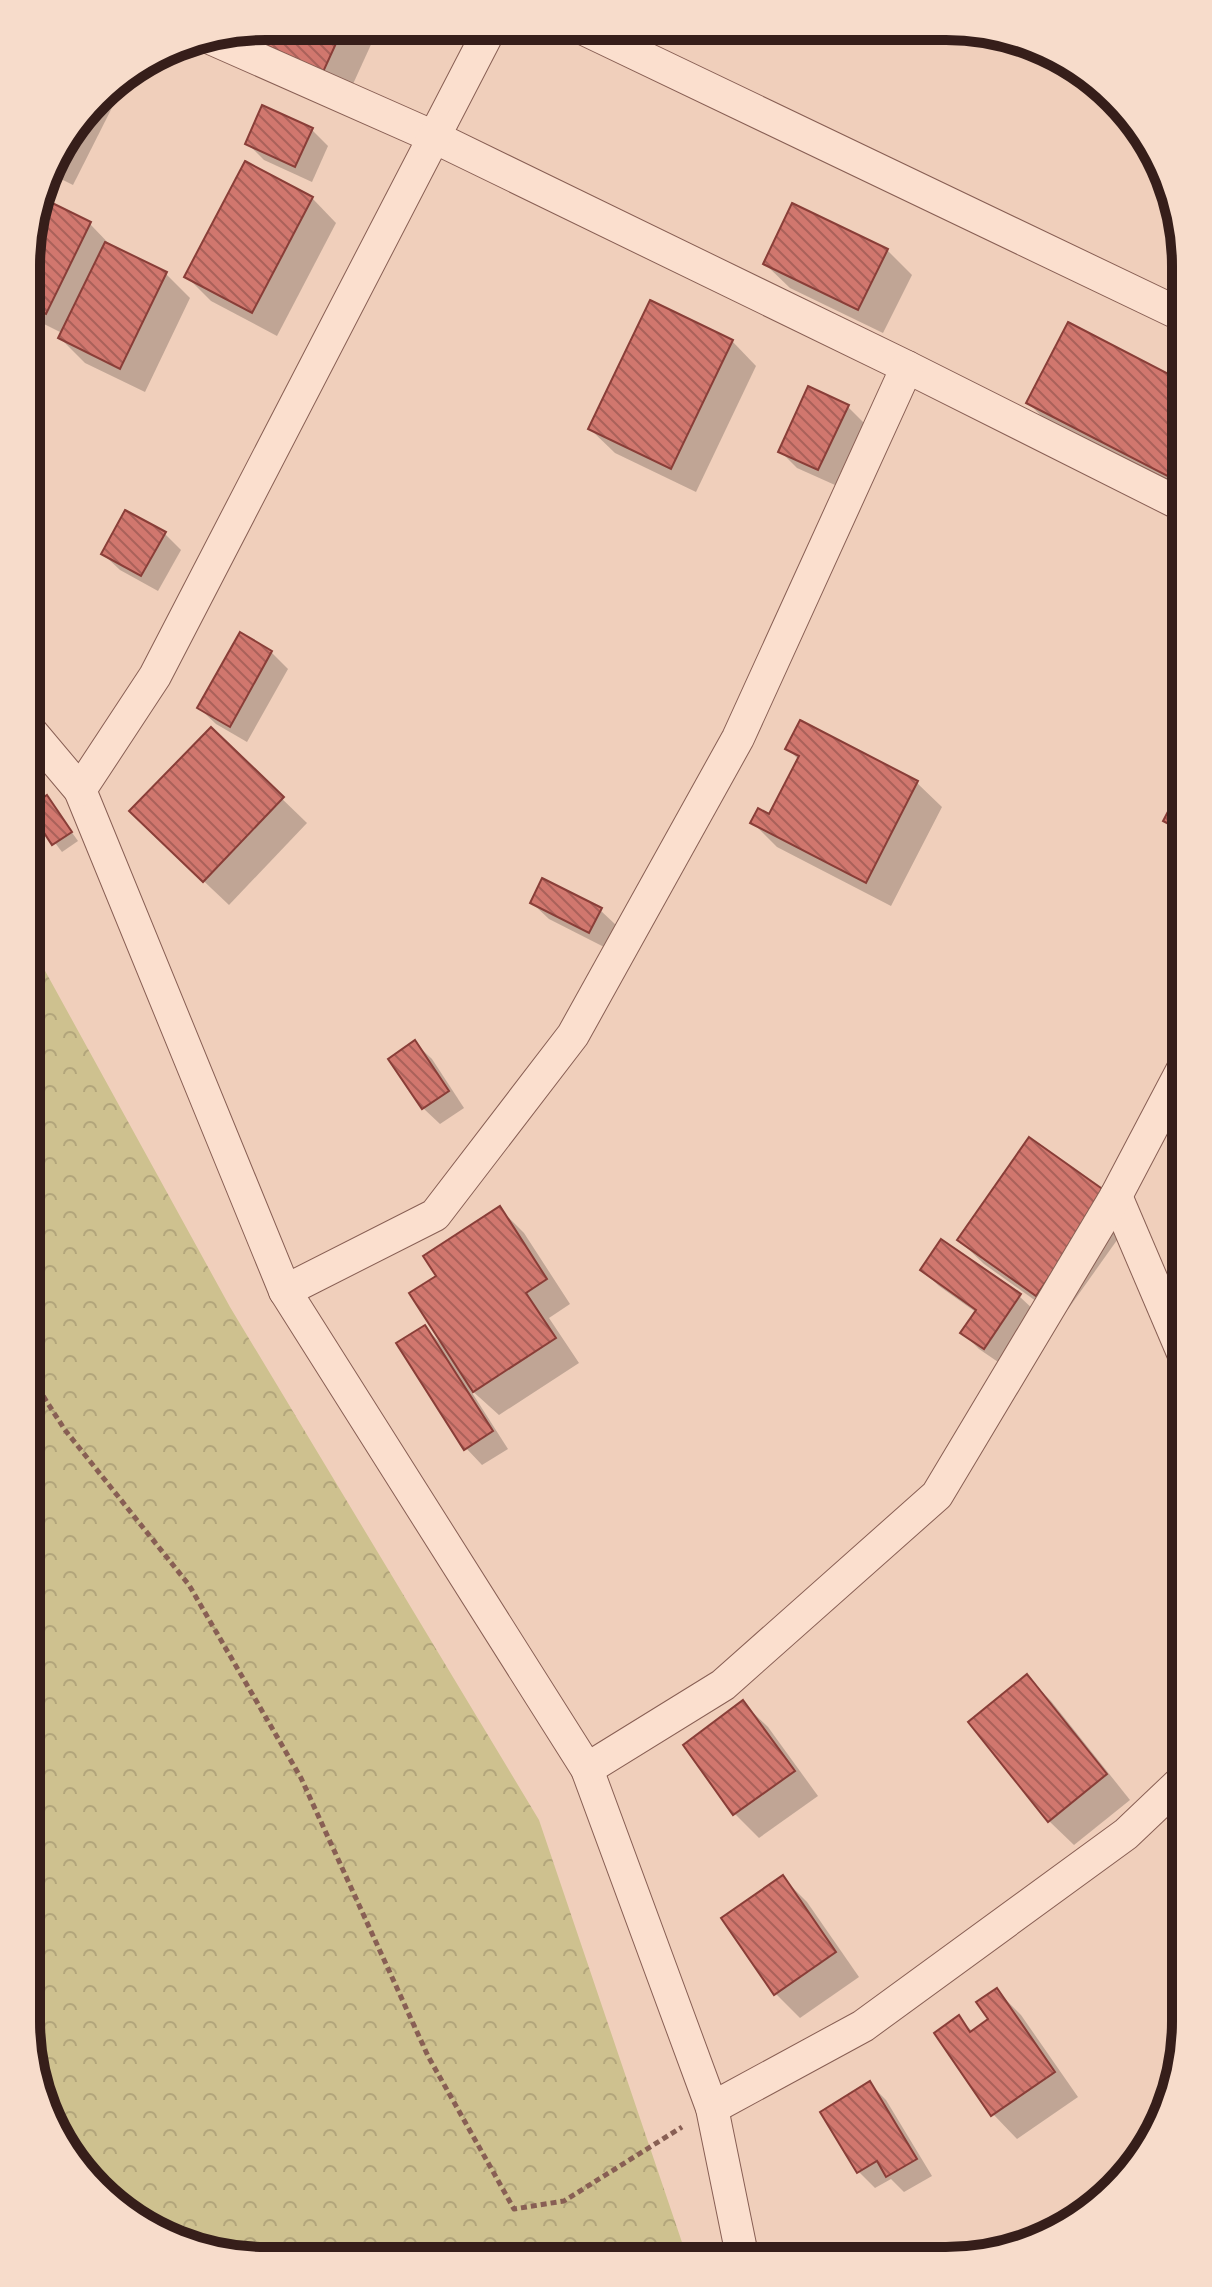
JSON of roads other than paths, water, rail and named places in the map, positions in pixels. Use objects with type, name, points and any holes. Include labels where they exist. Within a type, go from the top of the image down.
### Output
[{"type":"street","points":[[80,790],[155,676],[484,40]]},
{"type":"street","points":[[607,40],[1172,310]]},
{"type":"street","points":[[225,44],[434,137],[1172,500]]},
{"type":"street","points":[[285,1291],[435,1215],[573,1035],[738,738],[907,367]]},
{"type":"street","points":[[40,742],[80,790],[285,1291],[587,1769],[712,2108],[740,2247]]},
{"type":"street","points":[[587,1769],[723,1685],[937,1495],[1116,1196],[1172,1090]]},
{"type":"street","points":[[1116,1196],[1172,1327]]},
{"type":"street","points":[[712,2108],[863,2026],[1126,1834],[1172,1790]]}]
